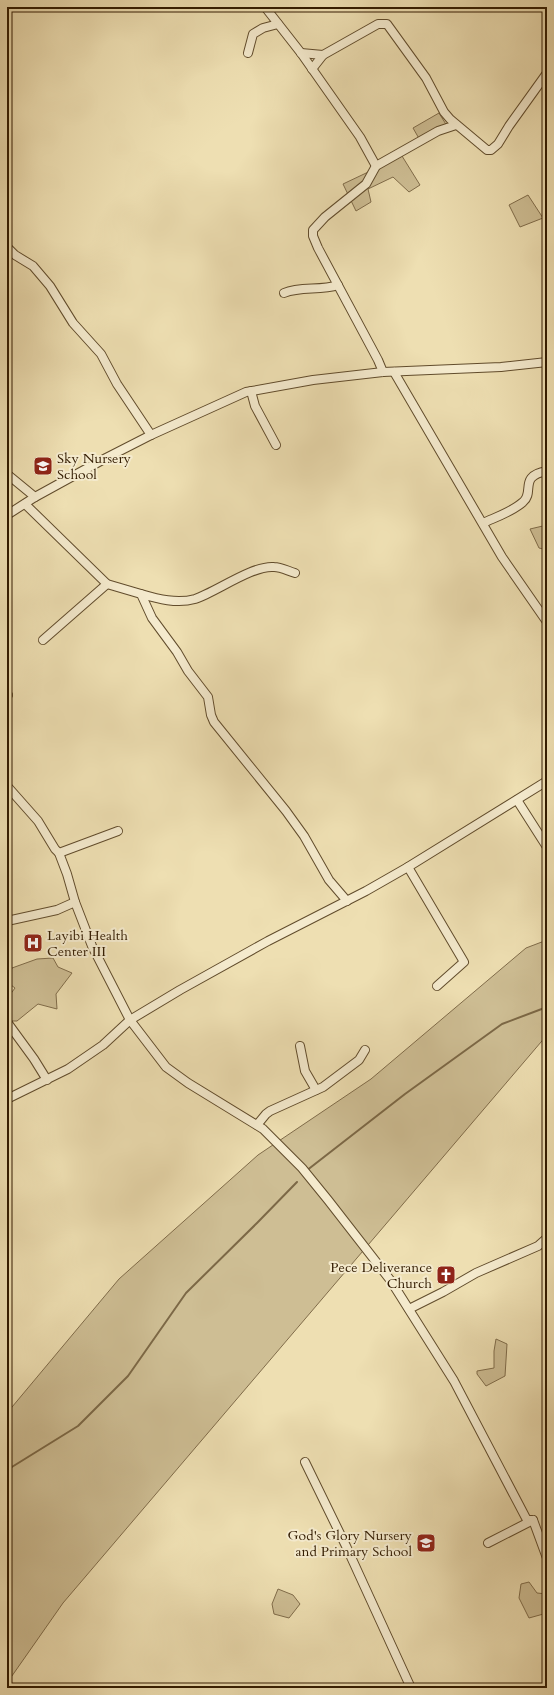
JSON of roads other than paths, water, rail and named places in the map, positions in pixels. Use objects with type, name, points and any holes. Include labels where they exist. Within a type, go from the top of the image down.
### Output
[{"type":"street","points":[[265,7],[301,53],[360,137],[376,166]]},
{"type":"street","points":[[248,53],[253,34],[263,28],[278,24]]},
{"type":"street","points":[[312,69],[323,55],[378,24],[387,24],[426,78],[444,112],[456,125],[487,150],[494,149],[547,73]]},
{"type":"street","points":[[301,53],[323,55]]},
{"type":"street","points":[[382,372],[378,360],[318,248],[313,236],[313,230],[321,221],[366,184],[376,166],[438,131],[456,125]]},
{"type":"street","points":[[7,247],[33,266],[46,281],[73,323],[101,354],[117,384],[151,435]]},
{"type":"street","points":[[284,293],[295,290],[318,289],[338,285]]},
{"type":"street","points":[[7,515],[35,497],[151,435],[251,391],[313,380],[382,372],[501,367],[547,362]]},
{"type":"street","points":[[394,372],[445,461],[458,479],[502,557],[547,622]]},
{"type":"street","points":[[251,391],[255,406],[276,445]]},
{"type":"street","points":[[483,523],[524,502],[527,495],[528,483],[538,473],[547,471]]},
{"type":"street","points":[[7,474],[35,497]]},
{"type":"street","points":[[25,504],[107,584],[159,600],[195,599],[222,585],[265,568],[280,568],[294,573]]},
{"type":"street","points":[[43,640],[107,584]]},
{"type":"street","points":[[141,594],[152,618],[177,652],[188,671],[208,697],[211,715],[214,722],[286,811],[304,836],[329,880],[346,901]]},
{"type":"street","points":[[7,1099],[68,1069],[103,1045],[130,1020],[222,966],[408,867],[547,781]]},
{"type":"street","points":[[7,786],[38,821],[59,853],[75,902],[92,946],[130,1020],[156,1055],[178,1076],[267,1132],[286,1151],[328,1200],[387,1276],[409,1309],[454,1381],[527,1520],[533,1520]]},
{"type":"street","points":[[517,800],[547,847]]},
{"type":"street","points":[[59,853],[118,831]]},
{"type":"street","points":[[408,867],[464,962],[437,986]]},
{"type":"street","points":[[7,921],[57,910],[75,902]]},
{"type":"street","points":[[7,1022],[34,1059],[47,1080]]},
{"type":"street","points":[[300,1046],[306,1071],[316,1090]]},
{"type":"street","points":[[257,1125],[270,1111],[323,1087],[359,1060],[365,1050]]},
{"type":"street","points":[[409,1309],[476,1273],[538,1246],[547,1238]]},
{"type":"street","points":[[305,1462],[346,1546],[411,1688]]},
{"type":"street","points":[[488,1543],[533,1520]]},
{"type":"street","points":[[533,1520],[547,1558]]},
{"type":"waterway","points":[[306,1171],[405,1094],[502,1024],[547,1007]]},
{"type":"waterway","points":[[7,1470],[78,1426],[128,1376],[186,1293],[297,1182]]},
{"type":"place","name":"Sky Nursery School","points":[[43,466]]},
{"type":"place","name":"Layibi Health Center III","points":[[33,943]]},
{"type":"place","name":"Pece Deliverance Church","points":[[446,1275]]},
{"type":"place","name":"God's Glory Nursery and Primary School","points":[[426,1543]]}]
